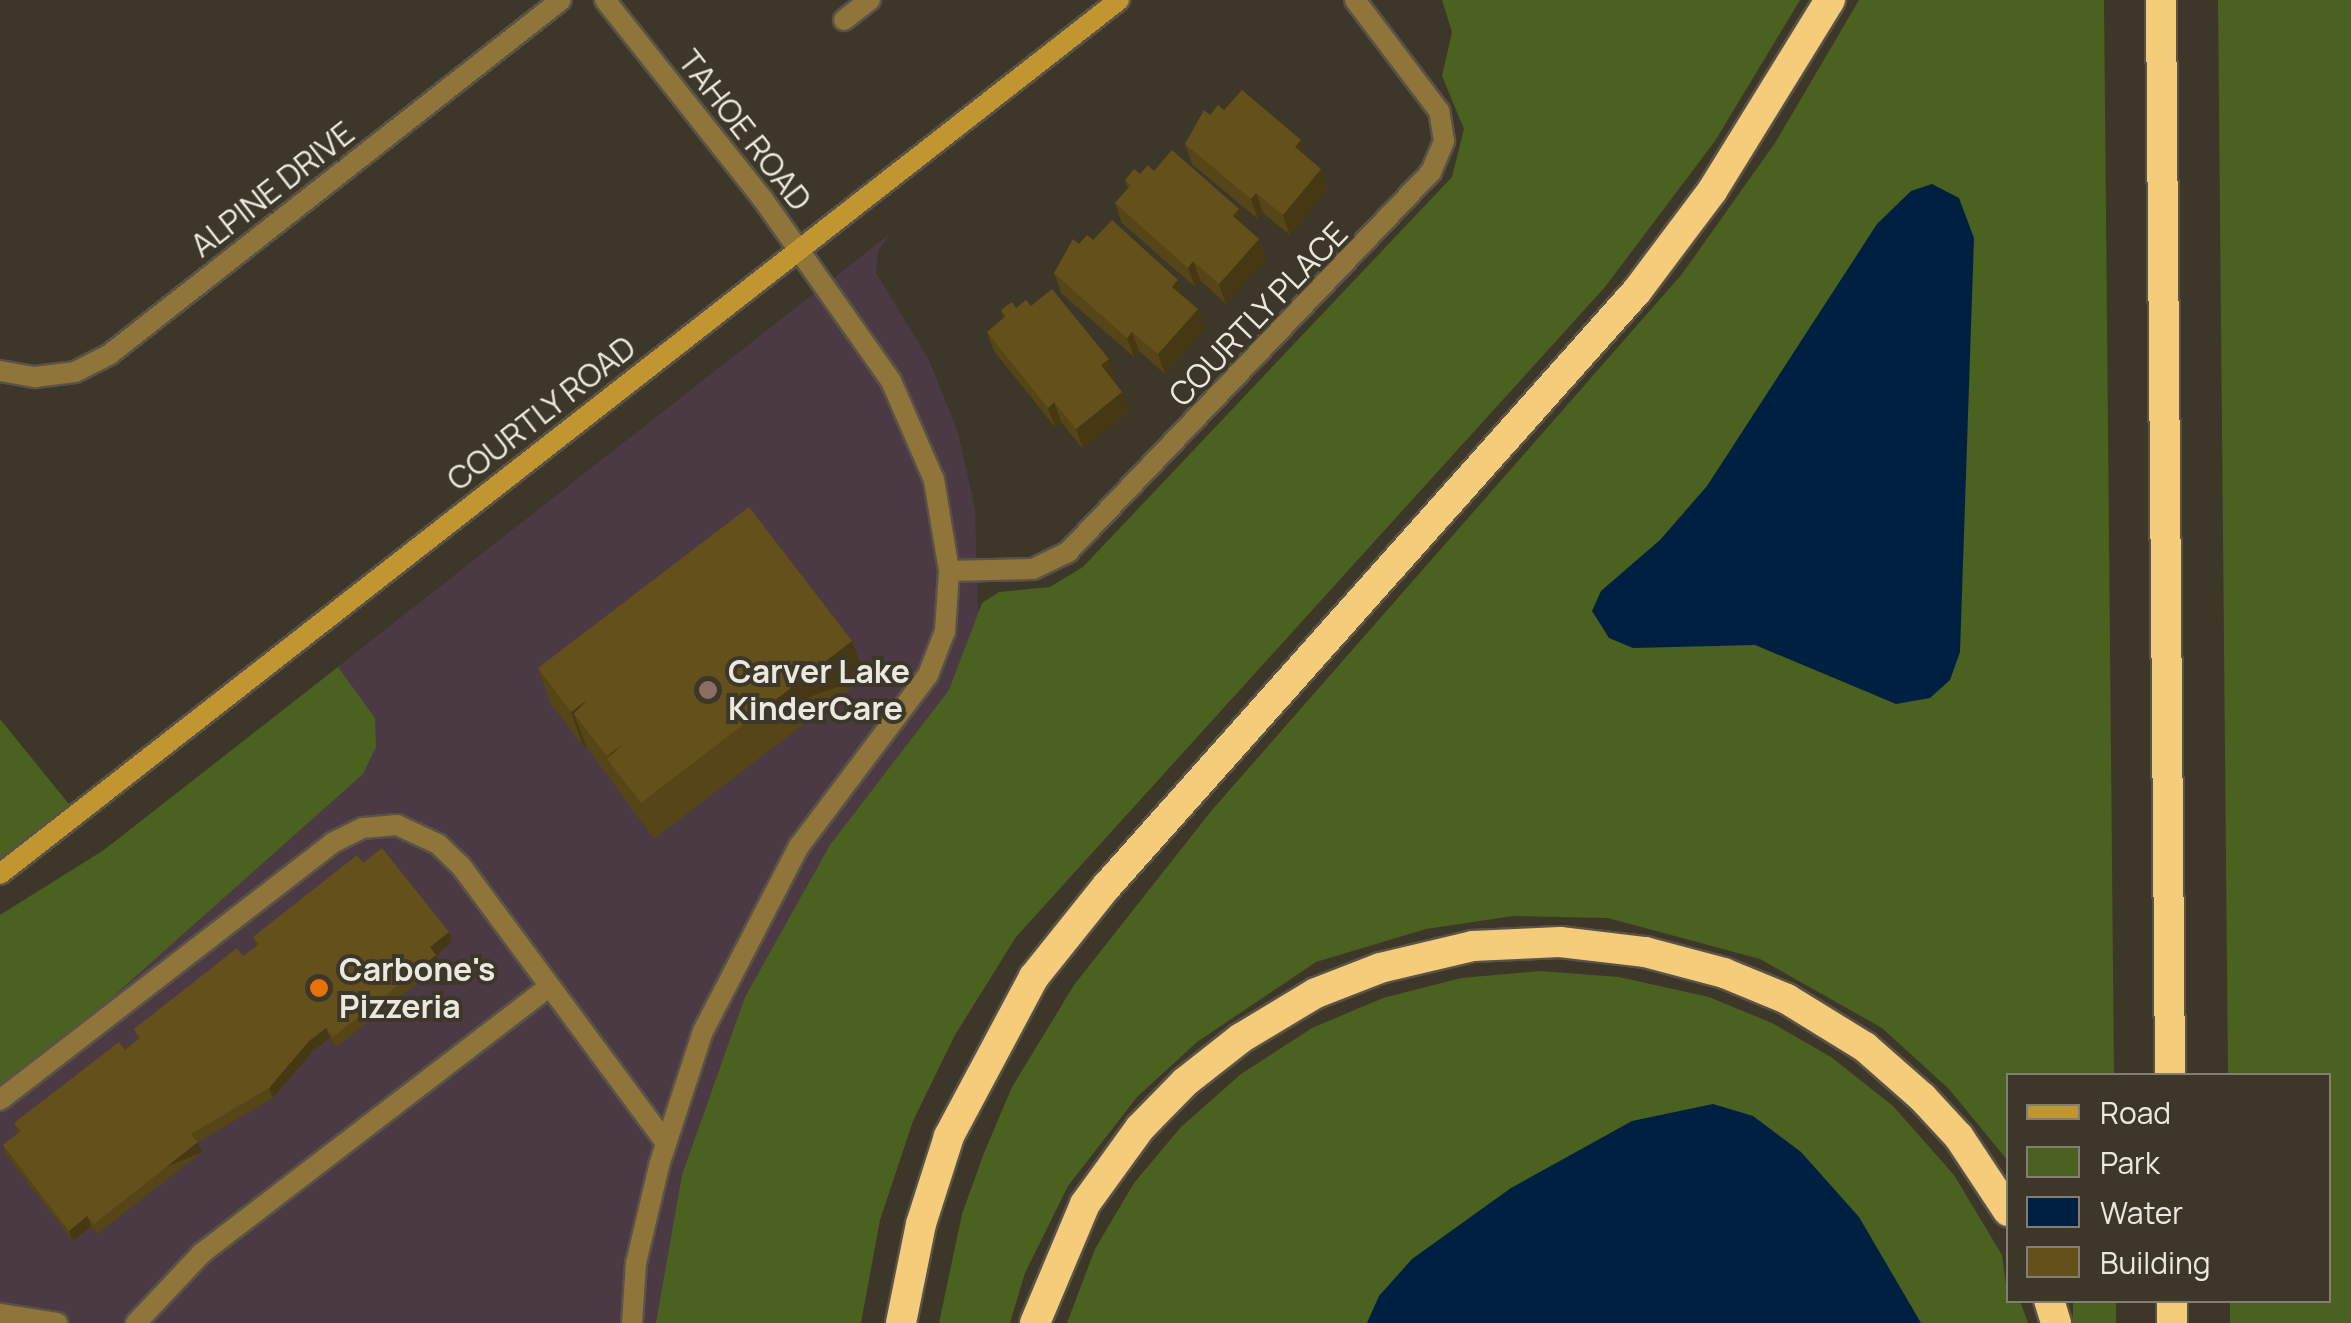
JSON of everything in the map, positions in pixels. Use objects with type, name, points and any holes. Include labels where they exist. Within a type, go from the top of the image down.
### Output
[{"type":"highway","points":[[901,1323],[918,1234],[950,1136],[1034,977],[1107,886],[1637,291],[1712,192],[1830,0]]},
{"type":"highway","points":[[2161,0],[2170,1073]]},
{"type":"highway","points":[[1035,1323],[1085,1204],[1125,1146],[1185,1082],[1241,1038],[1316,993],[1393,964],[1473,946],[1560,942],[1645,952],[1724,972],[1787,999],[1865,1047],[1922,1097],[1959,1137],[2006,1208]]},
{"type":"street","name":"ALPINE DRIVE","points":[[0,371],[35,377],[74,372],[110,354],[561,0]]},
{"type":"street","name":"TAHOE ROAD","points":[[605,0],[873,350],[907,412],[942,509],[950,570],[944,631],[928,675],[825,807],[773,888],[704,1030],[666,1142],[636,1263],[632,1323]]},
{"type":"street","points":[[844,20],[870,0]]},
{"type":"street","name":"COURTLY ROAD","points":[[0,874],[1120,0]]},
{"type":"street","name":"COURTLY PLACE","points":[[950,570],[1032,570],[1068,552],[1431,172],[1444,141],[1439,111],[1355,0]]},
{"type":"street","points":[[0,1100],[332,843],[363,828],[397,825],[438,844],[666,1142]]},
{"type":"street","points":[[136,1323],[202,1253],[549,987]]},
{"type":"street","points":[[0,1314],[54,1323]]},
{"type":"shaded area","points":[[891,233],[878,251],[876,273],[929,360],[958,432],[975,509],[978,610],[1044,695],[731,1323],[0,1323],[0,915],[104,850]]},
{"type":"green space","points":[[1442,0],[1800,0],[1715,141],[1605,287],[1016,937],[955,1035],[913,1121],[880,1220],[861,1323],[656,1323],[682,1175],[745,997],[830,845],[949,690],[982,603],[999,592],[1050,587],[1083,567],[1452,177],[1464,129],[1442,76],[1452,32]]},
{"type":"green space","points":[[1859,0],[2104,0],[2114,1073],[2006,1073],[2006,1159],[1949,1089],[1882,1028],[1760,959],[1608,918],[1513,916],[1426,929],[1316,962],[1197,1042],[1137,1097],[1068,1186],[1025,1273],[1010,1323],[939,1323],[962,1214],[984,1153],[1012,1087],[1074,985],[1212,810],[1682,274],[1775,143]]},
{"type":"green space","points":[[2218,0],[2351,0],[2351,1323],[2230,1323],[2230,1303],[2331,1303],[2331,1073],[2228,1073]]},
{"type":"green space","points":[[338,667],[375,718],[376,747],[363,774],[0,1097],[0,915],[104,850]]},
{"type":"green space","points":[[0,719],[77,814],[0,874]]},
{"type":"green space","points":[[1540,971],[1619,977],[1709,997],[1772,1023],[1831,1057],[1893,1106],[1954,1175],[2002,1255],[2006,1303],[2021,1303],[2028,1323],[1067,1323],[1095,1249],[1134,1183],[1181,1127],[1241,1074],[1312,1028],[1383,998],[1461,978]]},
{"type":"green space","points":[[2073,1303],[2116,1303],[2116,1323],[2073,1323]]},
{"type":"water","points":[[1932,184],[1959,198],[1974,238],[1960,652],[1950,680],[1930,698],[1896,704],[1755,645],[1633,648],[1609,638],[1592,611],[1601,591],[1660,540],[1707,486],[1877,224],[1911,191]]},
{"type":"water","points":[[1713,1104],[1753,1116],[1801,1152],[1859,1217],[1921,1323],[1367,1323],[1379,1296],[1412,1259],[1511,1188],[1632,1121]]},
{"type":"building","points":[[1242,90],[1301,140],[1295,147],[1321,169],[1283,215],[1256,193],[1251,199],[1185,144],[1204,110],[1210,115],[1218,105],[1224,110]]},
{"type":"building","points":[[1172,150],[1239,209],[1233,216],[1259,239],[1219,284],[1193,261],[1188,268],[1115,203],[1131,185],[1125,180],[1134,169],[1140,174],[1148,165],[1154,171]]},
{"type":"building","points":[[1112,220],[1178,280],[1172,287],[1198,309],[1158,354],[1132,332],[1127,338],[1054,273],[1073,239],[1079,244],[1087,235],[1093,240]]},
{"type":"building","points":[[1052,289],[1109,359],[1101,365],[1122,392],[1076,429],[1054,402],[1048,408],[987,332],[1006,316],[1001,310],[1012,302],[1016,308],[1026,300],[1031,306]]},
{"type":"building","name":"Carver Lake KinderCare","points":[[749,507],[852,641],[641,803],[607,759],[623,744],[607,756],[574,714],[588,699],[571,712],[538,668]]},
{"type":"building","points":[[382,848],[449,932],[430,947],[436,955],[333,1037],[326,1028],[309,1041],[269,1088],[191,1134],[198,1142],[94,1224],[87,1216],[69,1231],[3,1145],[21,1131],[14,1123],[119,1042],[125,1050],[140,1038],[134,1029],[237,948],[243,956],[259,944],[253,937],[357,855],[363,863]]},
{"type":"place","name":"Carver Lake KinderCare","points":[[708,690]]},
{"type":"place","name":"Carbone's Pizzeria","points":[[319,988]]}]
